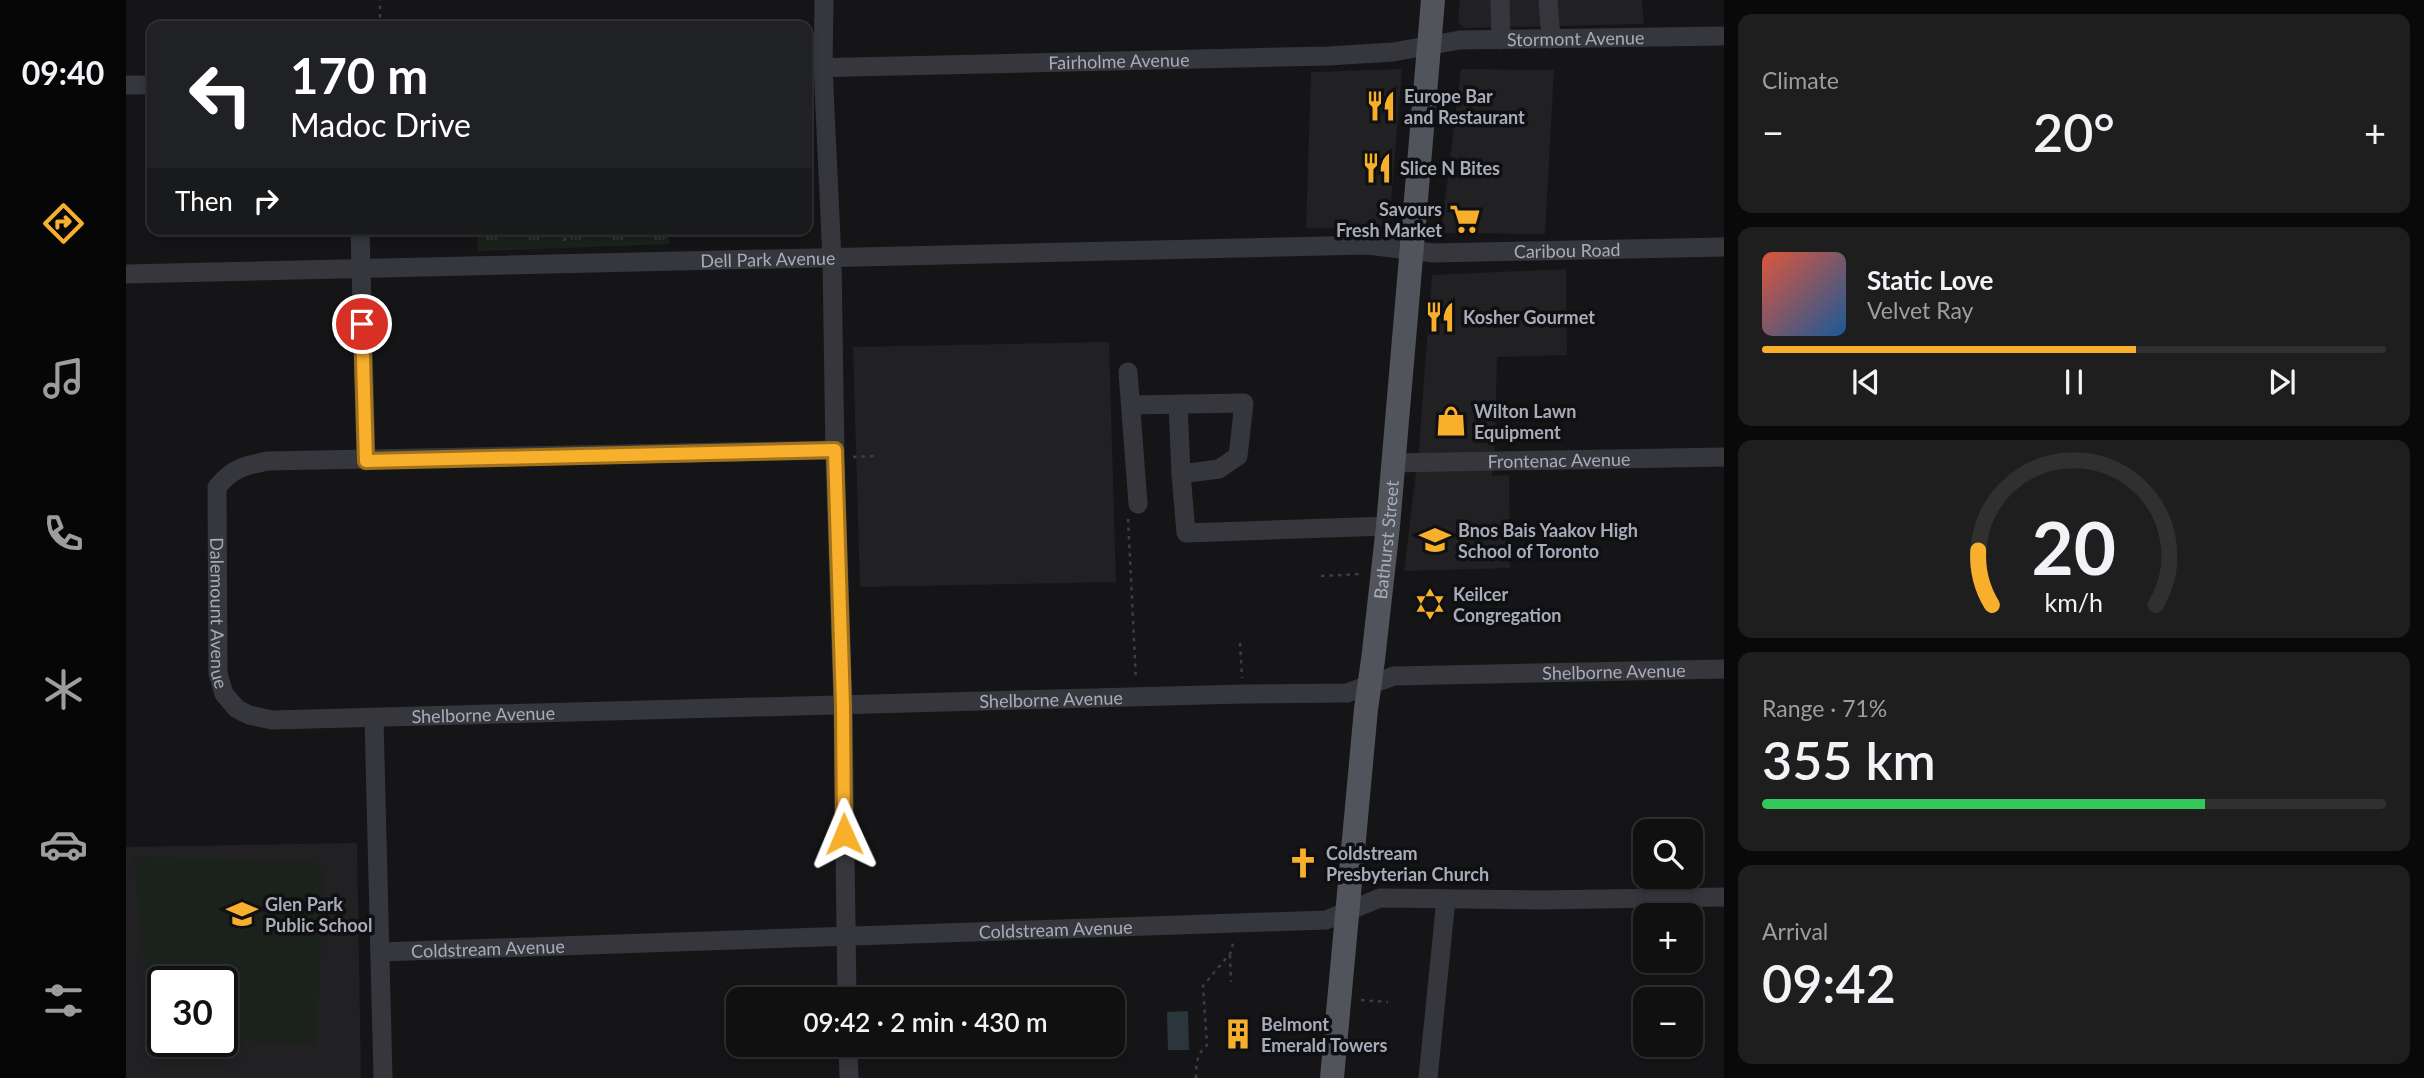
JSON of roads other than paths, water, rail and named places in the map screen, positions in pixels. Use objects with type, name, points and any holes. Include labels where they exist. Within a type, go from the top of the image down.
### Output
[{"type":"main road","name":"Bathurst Street","points":[[1332,1078],[1369,685],[1388,526],[1433,0]]},
{"type":"street","points":[[824,0],[815,67],[832,259],[847,987]]},
{"type":"street","points":[[1500,0],[1501,40]]},
{"type":"street","points":[[1548,0],[1550,39]]},
{"type":"street","name":"Stormont Avenue","points":[[1429,47],[1460,40],[1724,36]]},
{"type":"street","name":"Fairholme Avenue","points":[[815,67],[1328,56],[1429,47]]},
{"type":"street","points":[[126,85],[147,85]]},
{"type":"street","points":[[360,235],[366,461]]},
{"type":"street","name":"Dell Park Avenue","points":[[126,274],[1368,245],[1410,250]]},
{"type":"street","name":"Caribou Road","points":[[1410,250],[1433,253],[1724,247]]},
{"type":"street","points":[[1128,372],[1138,504]]},
{"type":"street","points":[[1130,405],[1244,403],[1238,456],[1219,470],[1181,474]]},
{"type":"street","points":[[1178,404],[1186,533],[1388,526]]},
{"type":"street","name":"Dalemount Avenue","points":[[374,718],[272,720],[249,715],[237,709],[225,694],[218,673],[216,639],[217,487],[228,474],[242,466],[267,461],[835,453]]},
{"type":"street","name":"Frontenac Avenue","points":[[1393,463],[1724,457]]},
{"type":"street","name":"Shelborne Avenue","points":[[374,718],[1347,693],[1394,676],[1724,669]]},
{"type":"street","points":[[374,718],[383,1078]]},
{"type":"street","name":"Coldstream Avenue","points":[[380,952],[1326,920],[1374,899],[1724,897]]},
{"type":"street","points":[[1428,1078],[1446,899]]},
{"type":"street","points":[[848,1057],[849,1078]]},
{"type":"place","name":"Europe Bar and Restaurant","points":[[1381,106]]},
{"type":"place","name":"Slice N Bites","points":[[1377,168]]},
{"type":"place","name":"Savours Fresh Market","points":[[1465,219]]},
{"type":"place","name":"Kosher Gourmet","points":[[1440,317]]},
{"type":"place","name":"Wilton Lawn Equipment","points":[[1451,421]]},
{"type":"place","name":"Bnos Bais Yaakov High School of Toronto","points":[[1435,540]]},
{"type":"place","name":"Keilcer Congregation","points":[[1430,604]]},
{"type":"place","name":"Coldstream Presbyterian Church","points":[[1303,863]]},
{"type":"place","name":"Glen Park Public School","points":[[242,914]]},
{"type":"place","name":"Belmont Emerald Towers","points":[[1238,1034]]}]
